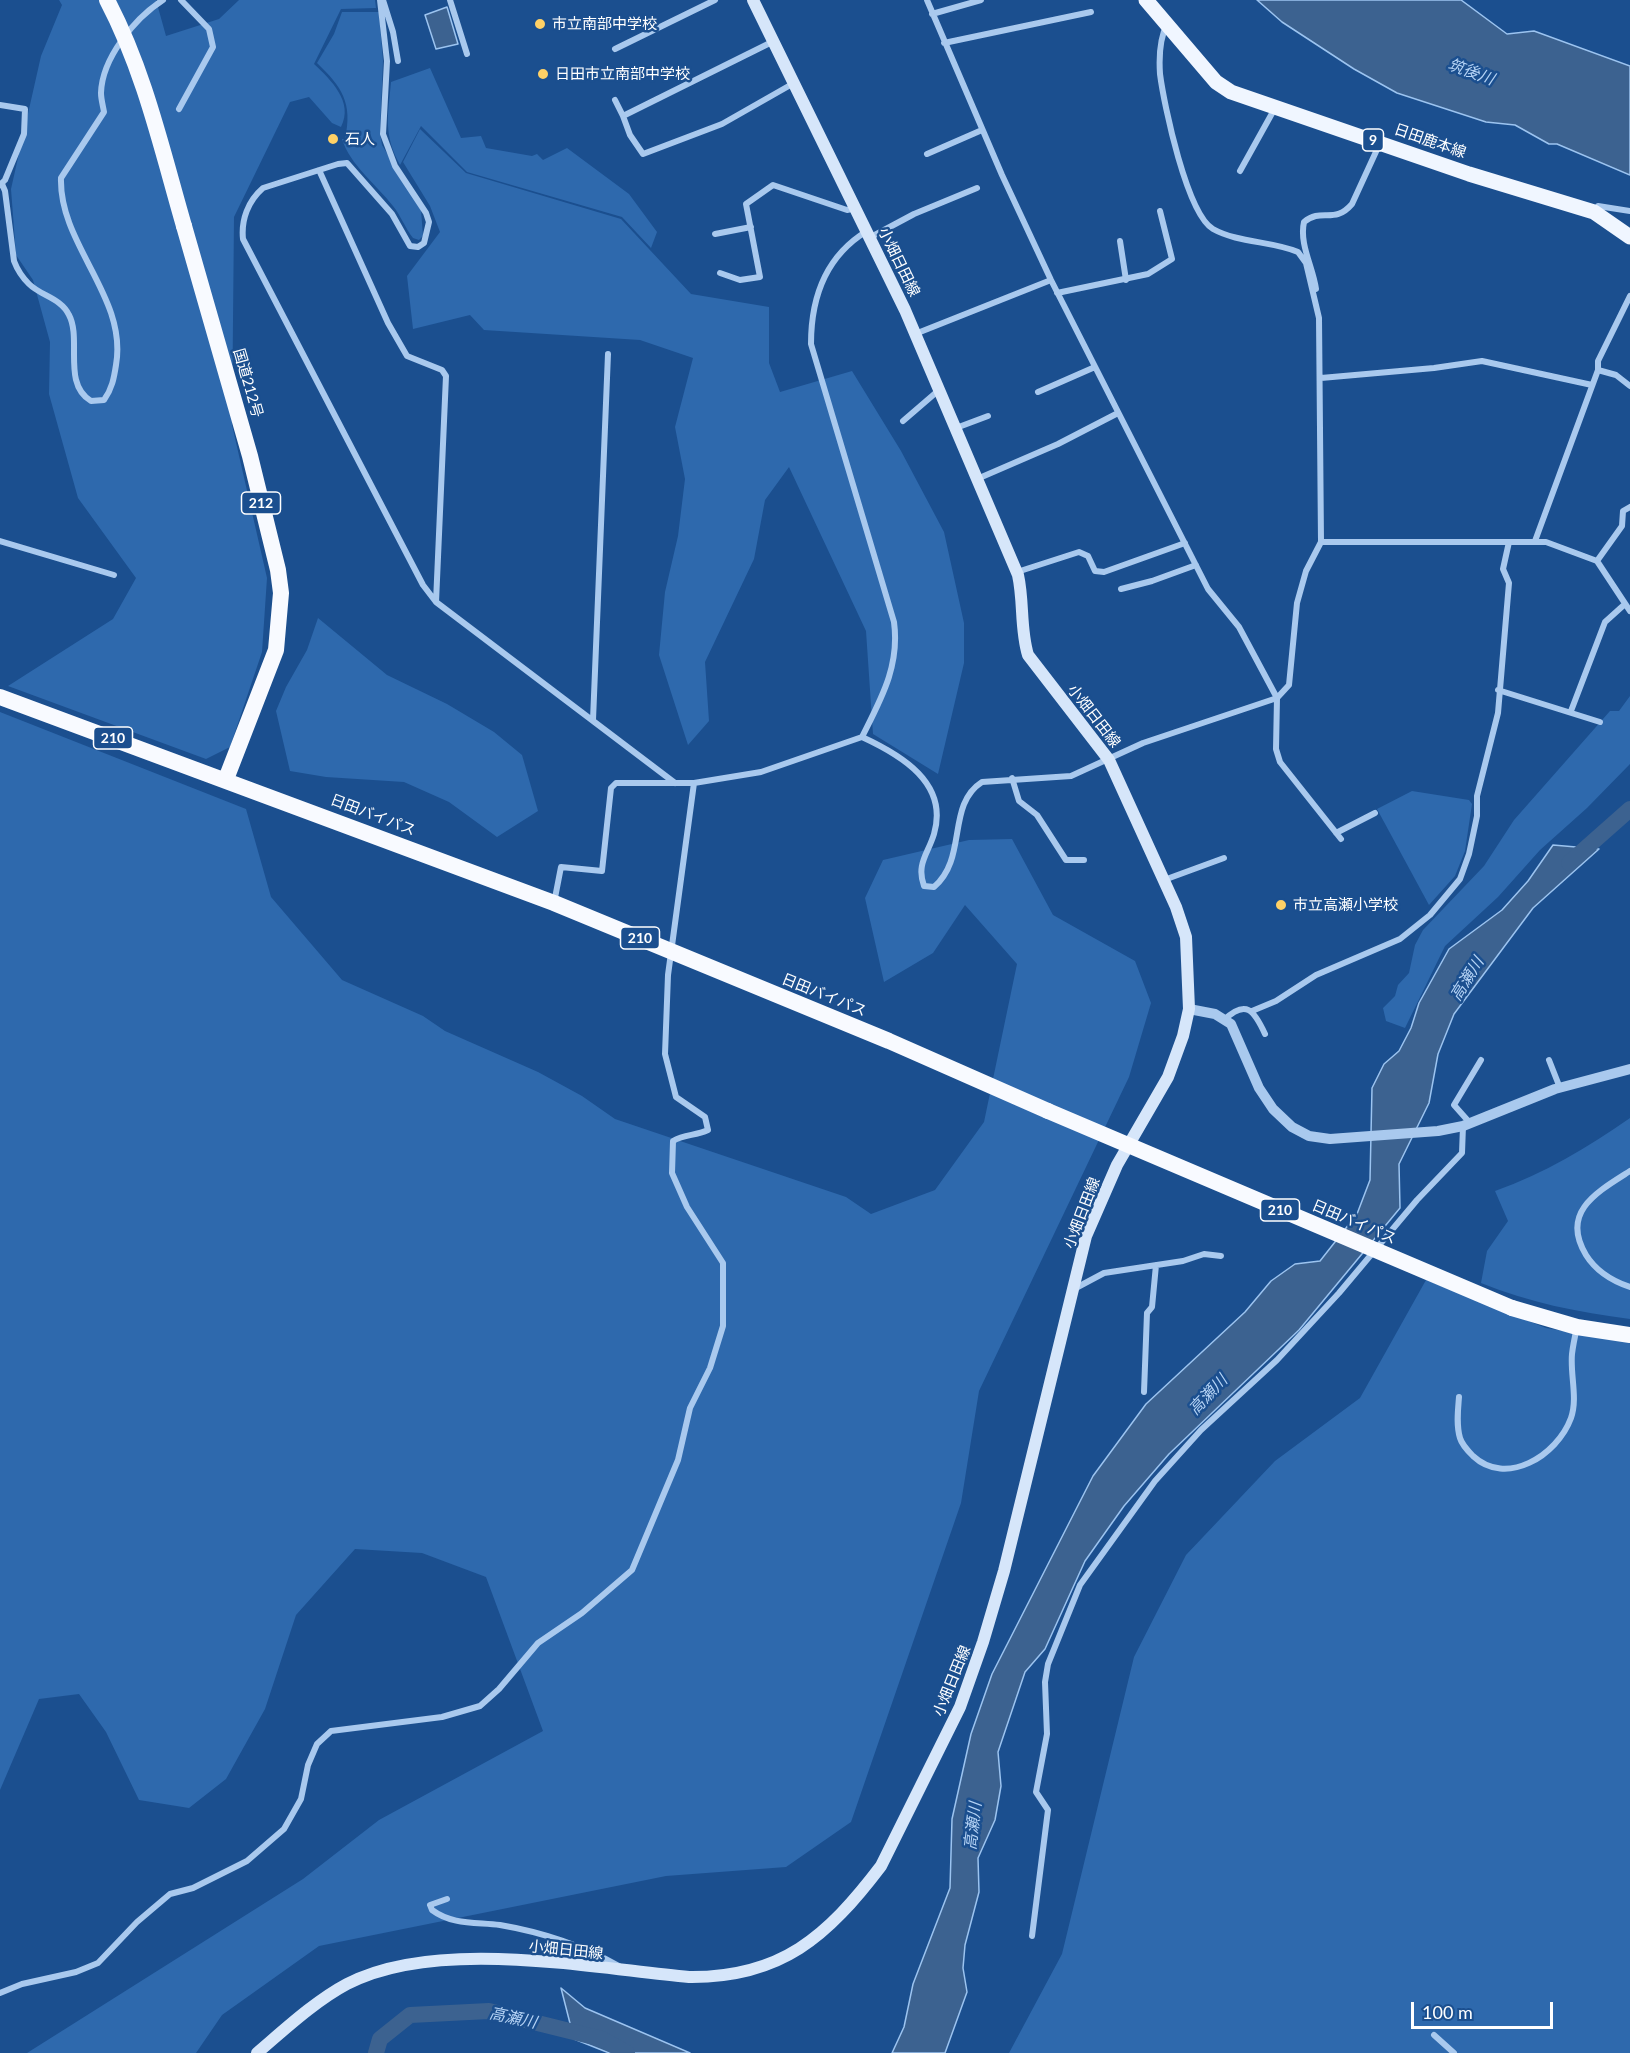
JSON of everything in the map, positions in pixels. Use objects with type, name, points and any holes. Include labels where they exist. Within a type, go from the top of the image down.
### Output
[{"type":"highway","name":"国道212号","points":[[107,0],[148,103],[250,456],[278,570],[280,593],[276,650],[226,779]]},
{"type":"highway","name":"日田バイパス","points":[[0,697],[226,779],[554,903],[673,951],[1512,1308],[1577,1327],[1630,1335]]},
{"type":"main road","name":"小畑日田線","points":[[256,2053],[347,1984],[394,1966],[476,1958],[629,1972],[720,1977],[772,1965],[808,1944],[824,1931],[881,1866],[960,1707],[984,1642],[1086,1236],[1117,1165],[1168,1077],[1183,1036],[1189,1009],[1186,937],[1164,880],[1109,760],[1028,655],[1023,630],[1023,601],[1017,572],[915,334],[869,234],[753,0]]},
{"type":"main road","name":"日田鹿本線","points":[[1146,0],[1216,82],[1238,95],[1594,212],[1630,237]]},
{"type":"street","points":[[0,105],[25,110],[24,134],[1,185],[6,191],[14,261],[29,284],[55,300],[69,313],[74,328],[76,375],[83,395],[91,401],[104,400],[110,392],[119,350],[117,326],[67,217],[61,178],[104,112],[101,94],[106,70],[116,49],[152,7],[163,0]]},
{"type":"street","points":[[179,110],[213,47],[209,29],[181,0]]},
{"type":"street","points":[[381,0],[393,32],[398,61]]},
{"type":"street","points":[[381,0],[387,61],[383,134],[395,166],[426,213],[429,222],[424,243],[418,247],[410,246],[392,214],[347,163],[273,183],[254,195],[243,220],[243,239],[423,585],[436,602],[675,783]]},
{"type":"street","points":[[450,0],[467,54]]},
{"type":"street","points":[[615,49],[715,0]]},
{"type":"street","points":[[927,0],[982,130],[1057,293],[1208,589],[1239,627],[1277,698],[1275,732],[1280,762],[1341,839]]},
{"type":"street","points":[[932,14],[981,0]]},
{"type":"street","points":[[944,43],[1091,12]]},
{"type":"street","points":[[862,737],[910,764],[926,779],[935,802],[934,834],[921,863],[920,876],[924,886],[934,887],[945,878],[964,801],[970,790],[982,782],[1012,778],[1071,776],[1143,743],[1277,698],[1289,685],[1297,603],[1306,571],[1321,542],[1319,318],[1306,263],[1298,252],[1212,229],[1200,215],[1186,183],[1172,134],[1160,73],[1163,33],[1167,24]]},
{"type":"street","points":[[623,116],[774,41]]},
{"type":"street","points":[[615,100],[630,135],[643,154],[722,124],[795,83]]},
{"type":"street","points":[[1240,171],[1275,108]]},
{"type":"street","points":[[927,154],[982,130]]},
{"type":"street","points":[[1316,305],[1311,261],[1303,240],[1304,222],[1316,215],[1341,215],[1345,212],[1352,204],[1380,143]]},
{"type":"street","points":[[319,170],[388,323],[407,356],[442,370],[446,376],[436,602]]},
{"type":"street","points":[[720,273],[740,280],[760,277],[746,204],[773,185],[847,210],[856,208]]},
{"type":"street","points":[[554,903],[561,867],[602,871],[611,789],[616,783],[694,783],[761,772],[862,737],[886,690],[897,642],[894,622],[811,344],[811,317],[816,293],[824,276],[842,250],[869,234],[977,188]]},
{"type":"street","points":[[1598,206],[1630,211]]},
{"type":"street","points":[[1057,293],[1148,274],[1172,259],[1160,211]]},
{"type":"street","points":[[715,234],[751,227]]},
{"type":"street","points":[[1120,241],[1126,280]]},
{"type":"street","points":[[915,334],[1051,280]]},
{"type":"street","points":[[1535,541],[1598,370],[1598,361],[1630,296]]},
{"type":"street","points":[[593,720],[608,354]]},
{"type":"street","points":[[1321,378],[1434,369],[1482,361],[1592,385]]},
{"type":"street","points":[[1038,392],[1095,367]]},
{"type":"street","points":[[1598,370],[1616,375],[1630,386]]},
{"type":"street","points":[[903,421],[939,390]]},
{"type":"street","points":[[977,479],[1058,444],[1118,413]]},
{"type":"street","points":[[955,428],[988,416]]},
{"type":"street","points":[[1597,561],[1622,526],[1623,511],[1630,507]]},
{"type":"street","points":[[0,541],[114,575]]},
{"type":"street","points":[[1321,542],[1535,541],[1565,547],[1597,561],[1630,611]]},
{"type":"street","points":[[1252,1011],[1276,1001],[1316,975],[1400,939],[1430,915],[1460,879],[1469,854],[1477,816],[1477,796],[1498,713],[1498,690],[1509,583],[1503,568],[1509,542]]},
{"type":"street","points":[[1017,572],[1079,552],[1088,556],[1095,571],[1104,572],[1185,543]]},
{"type":"street","points":[[1121,589],[1152,581],[1196,565]]},
{"type":"street","points":[[1570,711],[1605,622],[1625,604]]},
{"type":"street","points":[[1498,690],[1600,722]]},
{"type":"street","points":[[1012,778],[1019,801],[1037,815],[1066,860],[1084,860]]},
{"type":"street","points":[[0,1994],[22,1984],[76,1972],[98,1963],[136,1922],[170,1894],[193,1888],[247,1861],[284,1829],[301,1799],[308,1765],[317,1744],[331,1731],[442,1718],[480,1706],[499,1689],[538,1643],[582,1613],[632,1570],[678,1460],[690,1408],[710,1368],[723,1326],[723,1263],[687,1207],[672,1173],[673,1141],[683,1136],[695,1136],[708,1130],[705,1117],[676,1097],[668,1073],[665,1054],[668,975],[694,783]]},
{"type":"street","points":[[1336,833],[1375,813]]},
{"type":"street","points":[[1164,880],[1224,858]]},
{"type":"street","points":[[1224,1020],[1235,1010],[1244,1008],[1252,1011],[1265,1034]]},
{"type":"street","points":[[1189,1009],[1215,1014],[1231,1024],[1259,1088],[1273,1109],[1292,1127],[1309,1136],[1330,1140],[1438,1131],[1467,1125],[1560,1088],[1630,1069]]},
{"type":"street","points":[[1032,1936],[1048,1810],[1036,1791],[1047,1734],[1045,1682],[1048,1664],[1080,1585],[1155,1481],[1201,1430],[1277,1360],[1339,1293],[1417,1200],[1462,1153],[1467,1125],[1454,1105],[1481,1060]]},
{"type":"street","points":[[1549,1060],[1560,1088]]},
{"type":"street","points":[[1630,1171],[1601,1190],[1586,1205],[1578,1219],[1576,1234],[1591,1263],[1605,1276],[1630,1287]]},
{"type":"street","points":[[1073,1290],[1104,1273],[1183,1261],[1204,1254],[1221,1256]]},
{"type":"street","points":[[1144,1392],[1146,1313],[1152,1307],[1156,1265]]},
{"type":"street","points":[[1459,1397],[1460,1438],[1466,1449],[1480,1462],[1488,1467],[1505,1470],[1531,1461],[1547,1451],[1570,1419],[1574,1398],[1572,1355],[1577,1327]]},
{"type":"street","points":[[447,1899],[430,1905],[432,1910],[452,1921],[499,1925],[541,1934],[606,1958],[629,1972]]},
{"type":"street","points":[[1434,2035],[1454,2053]]},
{"type":"shaded area","points":[[59,0],[156,0],[166,36],[219,19],[239,0],[375,0],[376,8],[341,9],[314,64],[333,84],[343,100],[345,109],[341,127],[332,123],[309,97],[290,102],[234,217],[232,425],[267,578],[262,652],[230,747],[206,759],[8,686],[113,619],[136,578],[78,498],[49,394],[50,342],[33,280],[16,255],[11,189],[41,56],[62,5]]},
{"type":"shaded area","points":[[342,12],[379,12],[383,61],[380,133],[382,145],[421,210],[423,236],[419,240],[413,238],[393,206],[357,166],[342,139],[345,139],[347,126],[346,105],[339,88],[317,63],[334,34]]},
{"type":"shaded area","points":[[430,68],[461,138],[481,136],[486,148],[532,156],[537,154],[543,160],[567,148],[629,194],[657,232],[651,248],[622,217],[467,172],[421,126],[400,165],[391,144],[388,125],[391,82]]},
{"type":"shaded area","points":[[420,129],[466,173],[621,219],[691,294],[769,307],[769,363],[780,392],[852,371],[901,451],[944,532],[964,623],[964,663],[938,774],[873,734],[866,631],[789,467],[765,500],[754,559],[705,662],[709,721],[688,745],[659,655],[665,592],[678,536],[685,479],[675,427],[693,358],[640,340],[484,330],[470,315],[413,329],[407,276],[440,232],[430,206],[403,162]]},
{"type":"shaded area","points":[[318,618],[387,675],[447,704],[494,732],[522,755],[538,811],[497,837],[449,802],[404,782],[326,777],[290,771],[276,711],[286,687],[307,650]]},
{"type":"shaded area","points":[[1630,696],[1630,764],[1587,808],[1540,850],[1498,897],[1445,946],[1405,1028],[1386,1021],[1383,1008],[1395,996],[1398,985],[1409,973],[1415,945],[1423,930],[1484,866],[1514,820],[1610,711],[1619,711]]},
{"type":"shaded area","points":[[0,712],[246,809],[271,897],[342,980],[423,1016],[445,1031],[538,1072],[582,1096],[615,1119],[846,1197],[871,1214],[935,1190],[984,1122],[1017,964],[965,905],[933,953],[884,982],[865,898],[883,860],[969,840],[1012,839],[1053,915],[1135,961],[1151,1003],[1129,1077],[979,1391],[961,1503],[851,1822],[786,1867],[666,1876],[319,1946],[222,2015],[196,2053],[27,2053],[303,1879],[379,1820],[543,1731],[486,1577],[422,1553],[355,1549],[296,1615],[265,1709],[226,1779],[189,1808],[139,1800],[106,1732],[79,1694],[39,1699],[0,1790]]},
{"type":"shaded area","points":[[1412,791],[1469,800],[1472,804],[1465,851],[1455,876],[1429,905],[1377,809]]},
{"type":"shaded area","points":[[1630,1118],[1630,1319],[1554,1306],[1481,1283],[1487,1251],[1508,1221],[1495,1191],[1565,1159]]},
{"type":"shaded area","points":[[1426,1280],[1546,1328],[1630,1342],[1630,2053],[1009,2053],[1062,1954],[1134,1657],[1186,1555],[1275,1461],[1360,1398]]},
{"type":"water","name":"筑後川","points":[[1257,0],[1461,0],[1507,34],[1534,31],[1630,66],[1630,175],[1557,144],[1549,144],[1515,125],[1486,122],[1397,93],[1354,69],[1282,22]]},
{"type":"water","points":[[447,7],[458,44],[436,49],[425,15]]},
{"type":"water","points":[[1553,845],[1599,849],[1533,908],[1454,1014],[1438,1054],[1429,1103],[1399,1164],[1400,1208],[1299,1330],[1169,1454],[1124,1506],[1085,1561],[1045,1649],[1025,1672],[998,1752],[1001,1786],[995,1820],[978,1858],[979,1892],[965,1945],[963,1968],[967,1992],[945,2053],[892,2053],[904,2027],[913,1984],[950,1888],[952,1819],[971,1734],[992,1674],[1093,1476],[1146,1404],[1245,1312],[1271,1281],[1295,1264],[1320,1261],[1357,1214],[1370,1180],[1372,1088],[1384,1064],[1399,1051],[1411,1028],[1419,1003],[1449,949],[1502,910],[1528,881]]},
{"type":"water","points":[[561,1988],[585,2008],[690,2053],[609,2053],[574,2039]]},
{"type":"waterway","name":"高瀬川","points":[[1569,863],[1630,809]]},
{"type":"waterway","name":"高瀬川","points":[[376,2053],[380,2039],[410,2015],[489,2011],[602,2039],[627,2053]]},
{"type":"place","name":"市立南部中学校","points":[[540,24]]},
{"type":"place","name":"日田市立南部中学校","points":[[543,74]]},
{"type":"place","name":"石人","points":[[333,139]]},
{"type":"place","name":"市立高瀬小学校","points":[[1281,905]]}]
